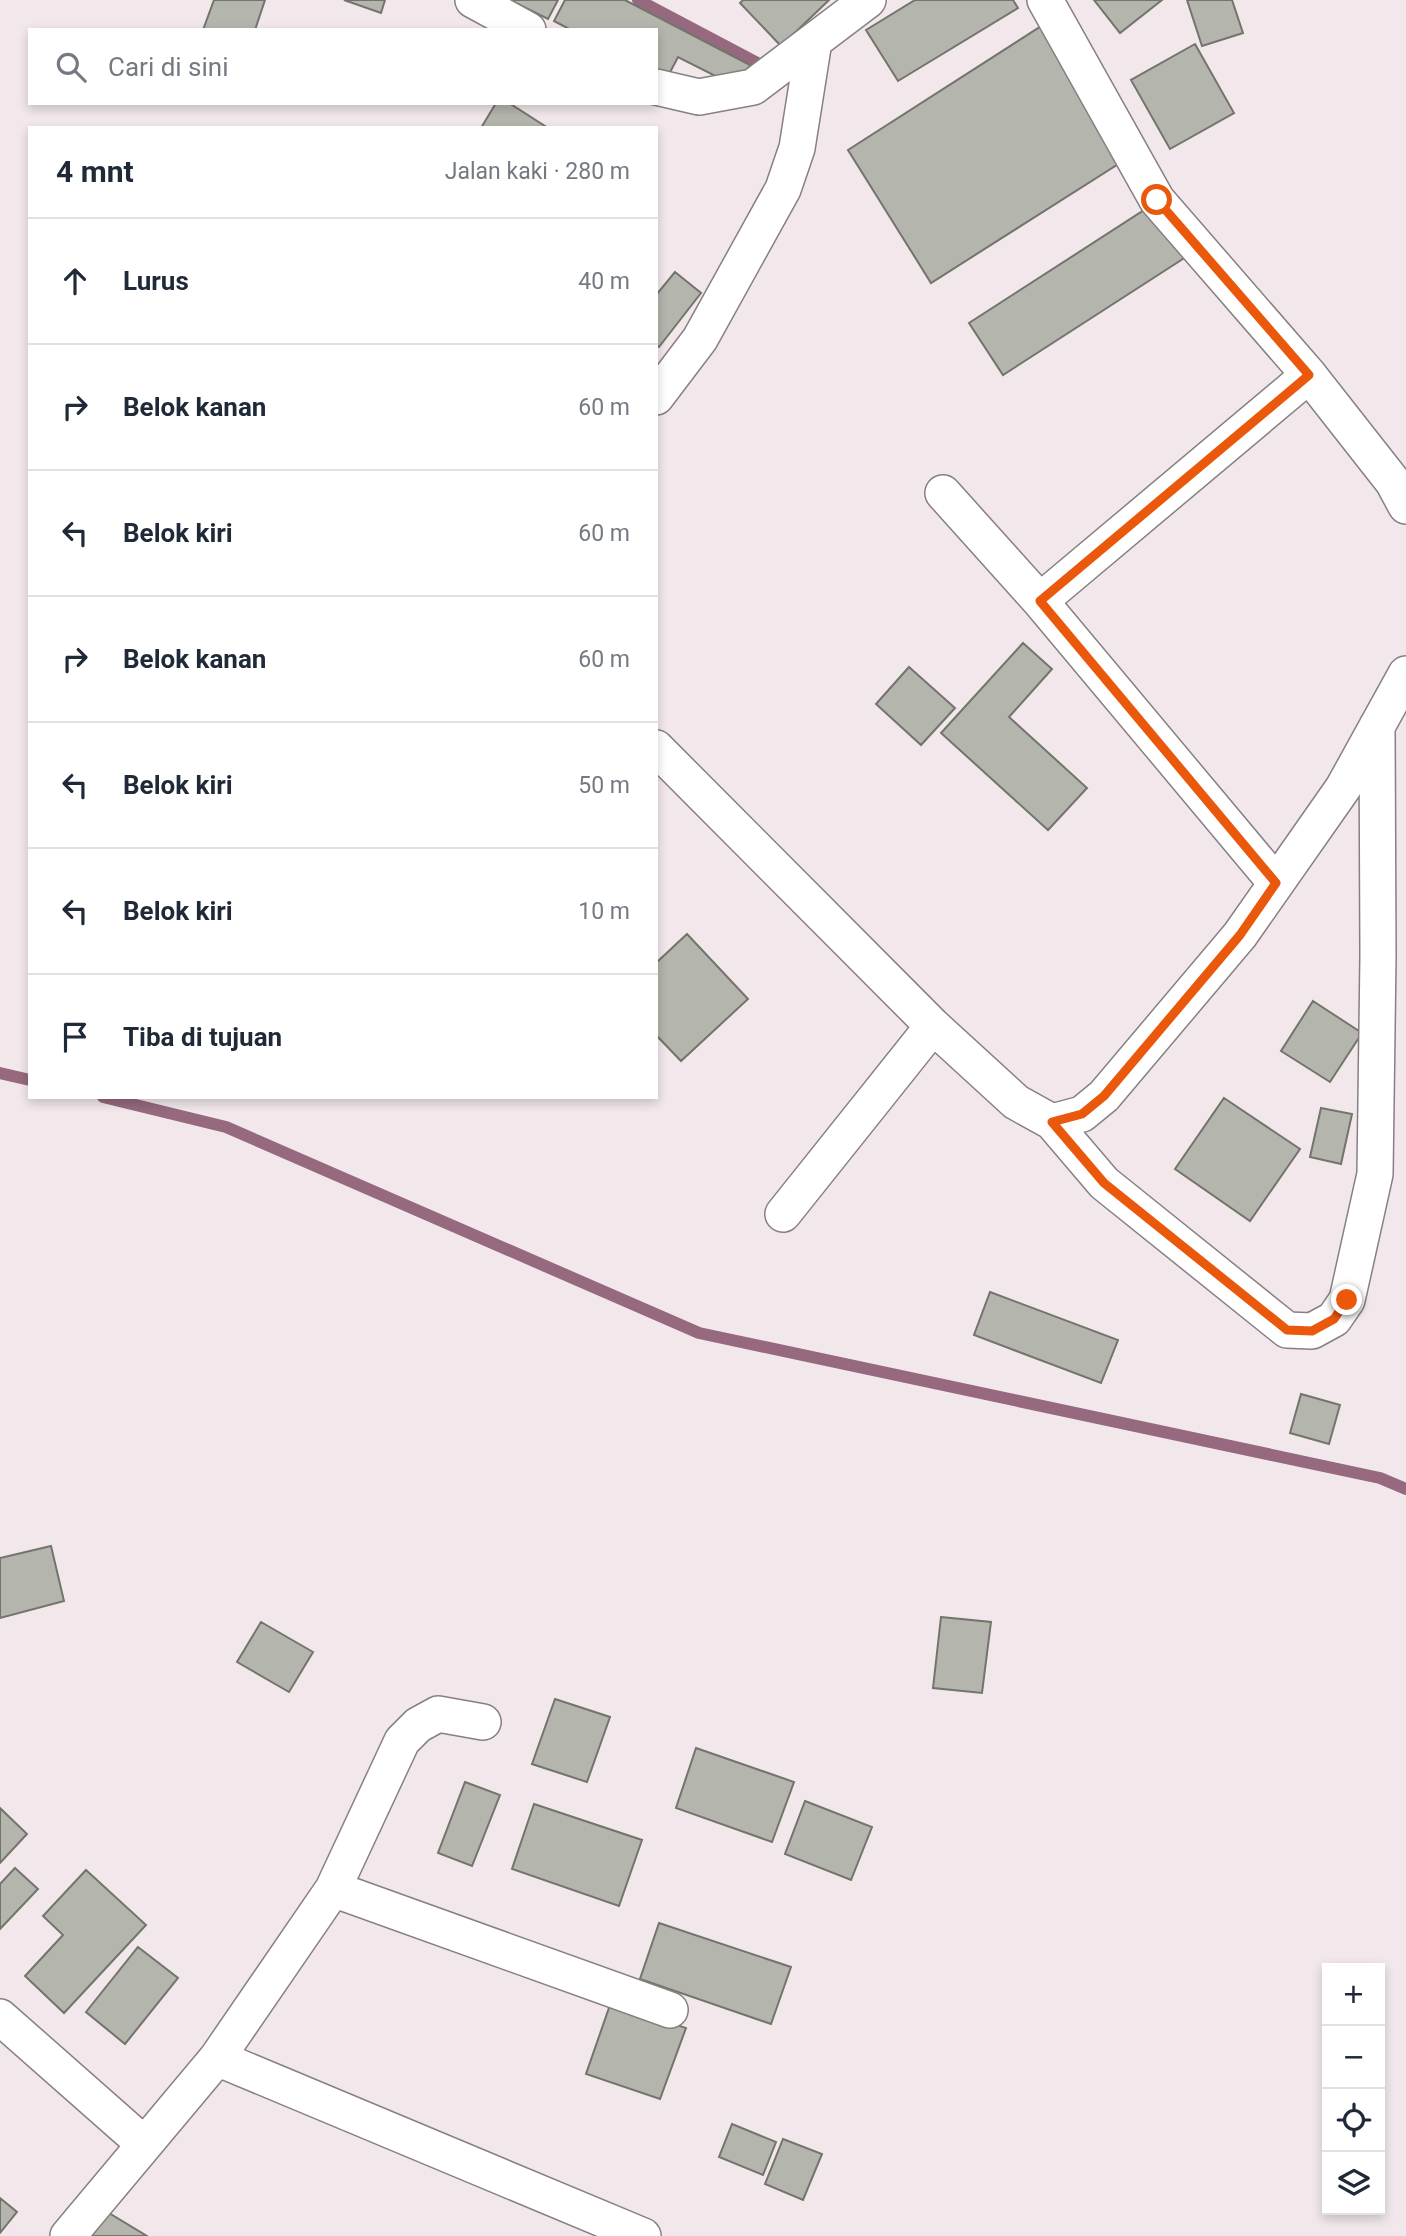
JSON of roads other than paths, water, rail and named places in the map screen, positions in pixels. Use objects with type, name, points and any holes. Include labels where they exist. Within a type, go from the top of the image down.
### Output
[{"type":"street","points":[[473,0],[524,28]]},
{"type":"street","points":[[658,87],[699,97],[753,87],[868,0]]},
{"type":"street","points":[[1045,0],[1157,200],[1309,375],[1393,482],[1406,506]]},
{"type":"street","points":[[658,394],[700,339],[783,189],[797,148],[814,41]]},
{"type":"street","points":[[1040,601],[1309,375]]},
{"type":"street","points":[[943,493],[1040,601],[1276,883]]},
{"type":"street","points":[[1052,1122],[1082,1114],[1104,1096],[1240,935],[1343,788],[1406,674]]},
{"type":"street","points":[[658,750],[933,1026],[1016,1102],[1052,1122],[1104,1183],[1287,1330],[1312,1331],[1334,1319],[1347,1300],[1375,1174],[1377,726]]},
{"type":"street","points":[[783,1214],[933,1026]]},
{"type":"street","points":[[68,2236],[216,2058],[332,1889],[402,1741],[418,1725],[438,1714],[483,1722]]},
{"type":"street","points":[[332,1889],[670,2010]]},
{"type":"street","points":[[0,2017],[144,2144]]},
{"type":"street","points":[[216,2058],[643,2236]]},
{"type":"waterway","points":[[638,0],[763,66],[770,61]]},
{"type":"waterway","points":[[0,1073],[28,1080]]},
{"type":"waterway","points":[[111,1099],[226,1127],[699,1333],[1380,1478],[1406,1489]]}]
